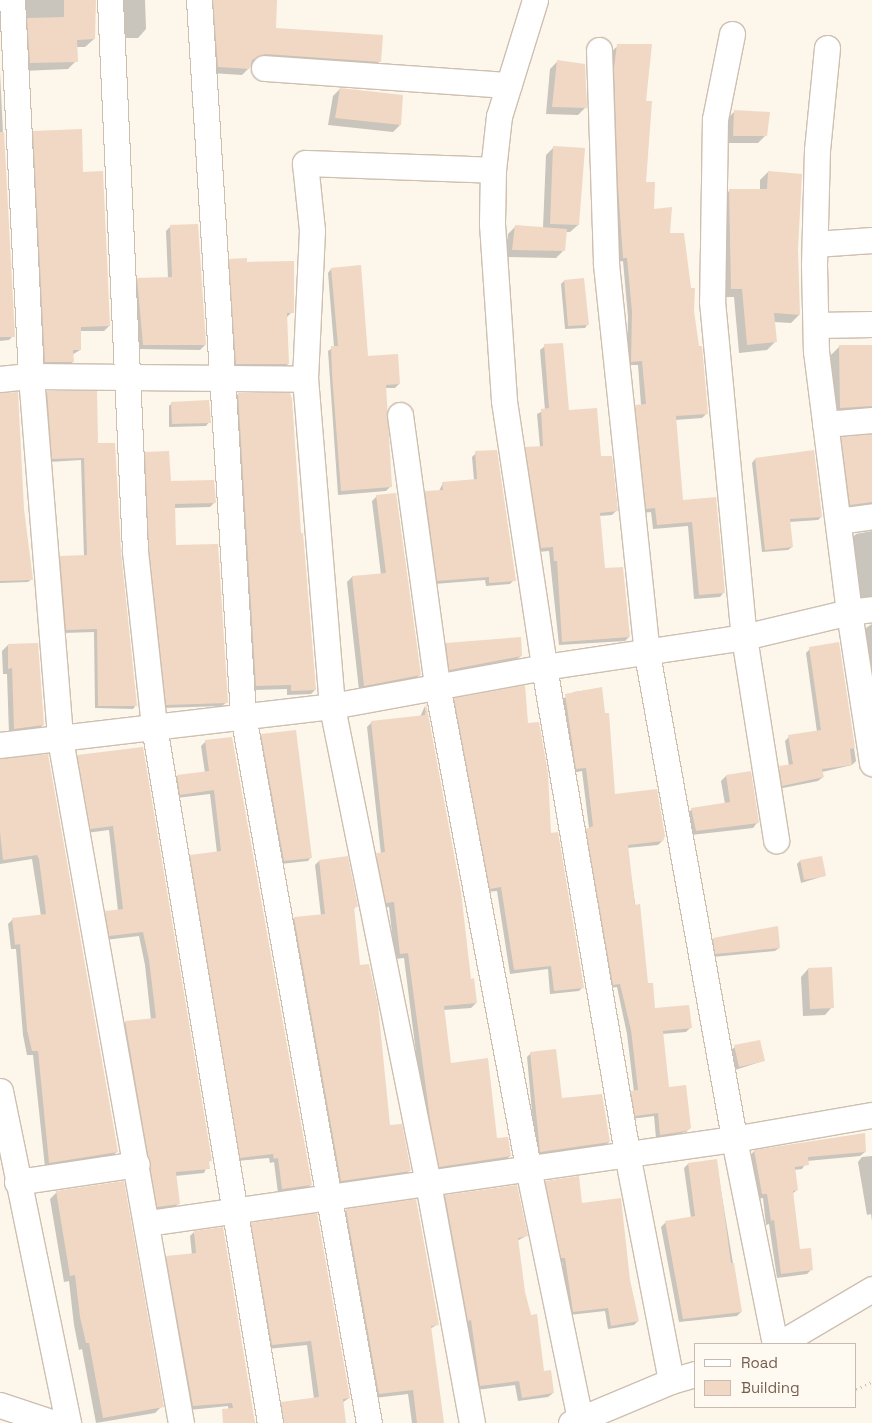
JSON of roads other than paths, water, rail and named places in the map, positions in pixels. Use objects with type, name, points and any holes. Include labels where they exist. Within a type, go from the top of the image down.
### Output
[{"type":"street","points":[[12,0],[31,376],[60,739],[148,1223],[181,1423]]},
{"type":"street","points":[[110,0],[135,551],[154,726],[270,1423]]},
{"type":"street","points":[[199,0],[243,715],[368,1423]]},
{"type":"street","points":[[534,0],[499,116],[493,170],[492,224],[504,401],[544,667],[627,1154],[671,1381]]},
{"type":"street","points":[[732,34],[715,119],[712,301],[744,637],[776,840]]},
{"type":"street","points":[[827,48],[817,150],[816,325],[825,424],[838,521],[860,610],[870,717],[872,763]]},
{"type":"street","points":[[599,50],[606,264],[647,654],[734,1139],[775,1343]]},
{"type":"street","points":[[264,68],[508,84]]},
{"type":"street","points":[[472,1423],[428,1183],[332,706],[305,379],[312,230],[304,163],[493,170]]},
{"type":"street","points":[[815,244],[872,240]]},
{"type":"street","points":[[816,325],[872,324]]},
{"type":"street","points":[[0,379],[31,376],[126,380],[305,379]]},
{"type":"street","points":[[400,415],[437,685],[575,1421],[671,1381],[694,1375]]},
{"type":"street","points":[[825,424],[872,420]]},
{"type":"street","points":[[838,521],[872,516]]},
{"type":"street","points":[[0,745],[332,706],[437,685],[544,667],[647,654],[744,637],[860,610]]},
{"type":"street","points":[[0,1091],[17,1182],[68,1423]]},
{"type":"street","points":[[148,1223],[734,1139],[872,1115]]},
{"type":"street","points":[[17,1182],[137,1164]]},
{"type":"street","points":[[781,1343],[872,1289]]},
{"type":"street","points":[[0,1405],[54,1423]]}]
